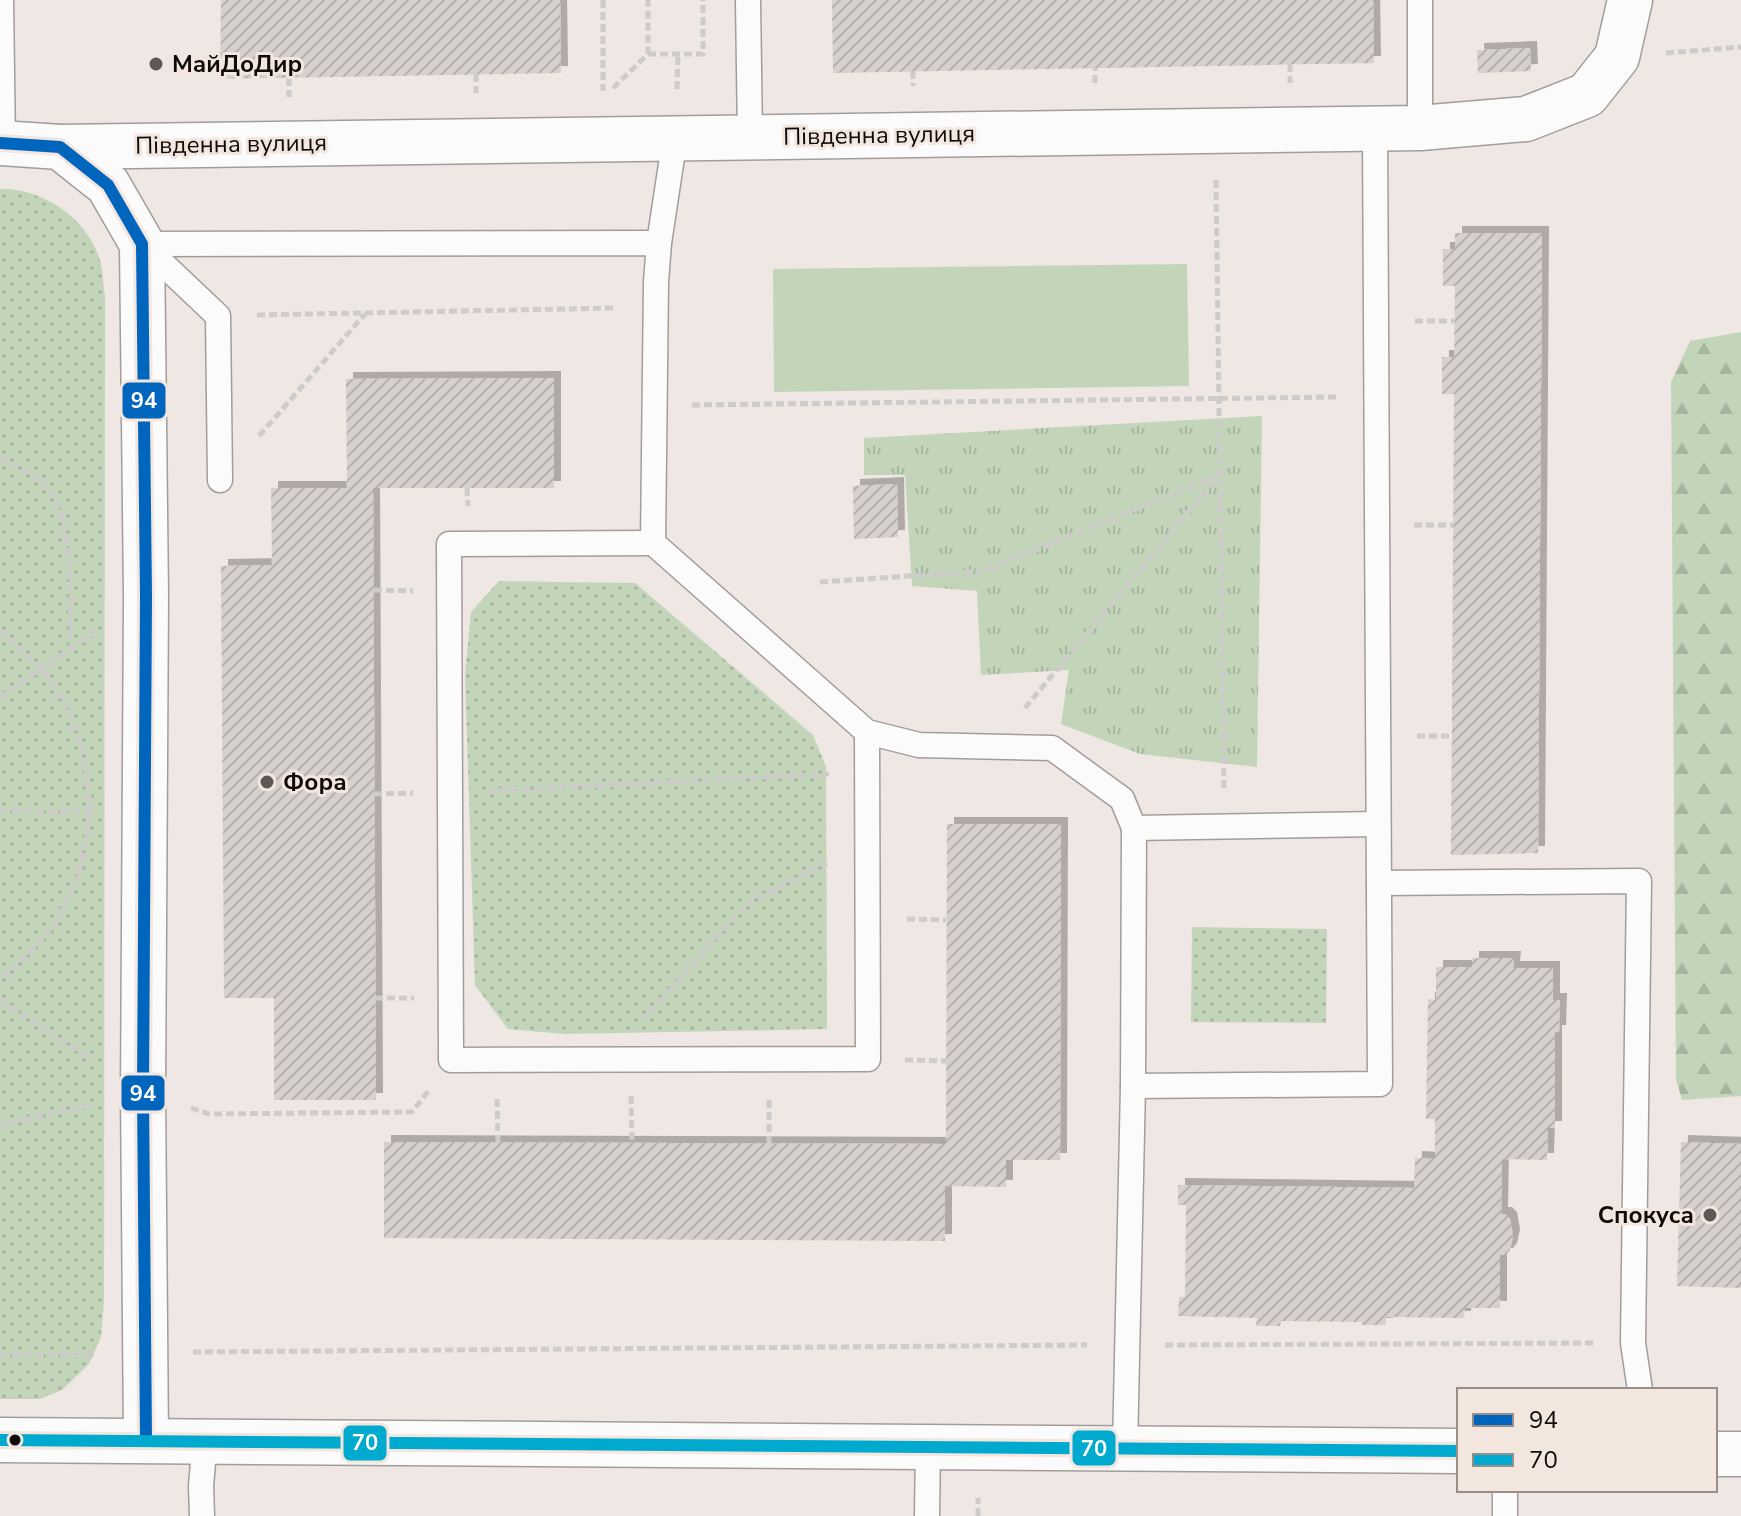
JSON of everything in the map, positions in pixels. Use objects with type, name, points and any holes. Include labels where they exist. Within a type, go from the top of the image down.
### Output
[{"type":"street","name":"Південна вулиця","points":[[2,144],[60,147],[1420,128],[1526,119],[1587,95],[1617,57],[1630,0]]},
{"type":"street","points":[[60,147],[108,185],[142,244],[146,596],[143,1093],[146,1439]]},
{"type":"street","points":[[0,1440],[1457,1451]]},
{"type":"street","points":[[1717,1454],[1741,1454]]},
{"type":"lane","points":[[1,0],[2,144]]},
{"type":"lane","points":[[748,0],[750,137]]},
{"type":"lane","points":[[1420,0],[1420,128]]},
{"type":"lane","points":[[1133,1086],[1380,1084],[1375,128]]},
{"type":"lane","points":[[653,543],[659,243],[675,138]]},
{"type":"lane","points":[[142,244],[659,243]]},
{"type":"lane","points":[[142,244],[218,316],[220,480]]},
{"type":"lane","points":[[867,732],[868,1059],[451,1060],[449,544],[653,543],[867,732],[919,745],[1052,748],[1122,799],[1134,828],[1133,1086],[1125,1449]]},
{"type":"lane","points":[[1134,828],[1378,824]]},
{"type":"lane","points":[[1379,883],[1639,881],[1633,1343],[1640,1388]]},
{"type":"lane","points":[[202,1516],[205,1440]]},
{"type":"lane","points":[[927,1516],[928,1446]]},
{"type":"lane","points":[[1505,1492],[1505,1516]]},
{"type":"path","points":[[603,0],[603,97],[648,54],[703,54],[703,0]]},
{"type":"path","points":[[648,0],[648,54]]},
{"type":"path","points":[[1617,57],[1741,47]]},
{"type":"path","points":[[1215,131],[1224,827]]},
{"type":"path","points":[[218,316],[656,307]]},
{"type":"path","points":[[220,480],[366,313]]},
{"type":"path","points":[[655,405],[1376,397]]},
{"type":"path","points":[[0,459],[12,463],[49,489],[67,531],[71,648]]},
{"type":"path","points":[[820,582],[983,571],[1219,475]]},
{"type":"path","points":[[993,747],[1219,475]]},
{"type":"path","points":[[0,697],[146,596]]},
{"type":"path","points":[[0,631],[42,668],[67,707],[84,754],[91,812],[79,875],[55,924],[18,966],[0,979]]},
{"type":"path","points":[[374,794],[868,772]]},
{"type":"path","points":[[0,811],[144,813]]},
{"type":"path","points":[[632,1143],[631,1060],[640,1023],[747,904],[868,842]]},
{"type":"path","points":[[0,1000],[143,1093],[209,1114],[412,1112],[451,1060]]},
{"type":"path","points":[[0,1125],[143,1093]]},
{"type":"path","points":[[0,1356],[144,1352],[1633,1343]]},
{"type":"path","points":[[978,1493],[978,1516]]},
{"type":"green space","points":[[0,189],[33,194],[63,210],[76,221],[95,248],[101,264],[105,296],[104,1300],[101,1337],[89,1364],[62,1390],[40,1399],[0,1399]]},
{"type":"green space","points":[[1187,264],[1189,386],[774,392],[773,269]]},
{"type":"green space","points":[[1741,332],[1741,1096],[1682,1100],[1676,1079],[1671,382],[1690,341]]},
{"type":"green space","points":[[1262,416],[1257,767],[1140,754],[1061,724],[1069,670],[981,675],[977,591],[912,586],[905,475],[864,475],[864,438]]},
{"type":"green space","points":[[499,581],[635,583],[813,735],[826,767],[827,1029],[565,1034],[508,1029],[475,985],[465,674],[471,612]]},
{"type":"green space","points":[[1192,927],[1327,929],[1326,1023],[1191,1022]]},
{"type":"building","points":[[221,0],[560,0],[561,73],[220,79]]},
{"type":"building","points":[[832,0],[1373,0],[1374,63],[833,73]]},
{"type":"building","points":[[1530,48],[1531,71],[1478,73],[1477,50]]},
{"type":"building","points":[[1455,233],[1542,233],[1538,853],[1451,855],[1454,394],[1442,394],[1442,357],[1454,357],[1455,286],[1443,286],[1443,249],[1455,249]]},
{"type":"building","points":[[554,378],[554,488],[373,488],[376,1100],[274,1100],[274,998],[224,998],[221,566],[272,565],[271,488],[347,488],[346,379]]},
{"type":"building","points":[[897,484],[898,537],[854,539],[853,486]]},
{"type":"building","points":[[947,824],[1061,824],[1060,1160],[1006,1160],[1006,1187],[945,1186],[945,1241],[384,1238],[384,1142],[946,1144]]},
{"type":"building","points":[[1472,958],[1514,958],[1513,968],[1553,968],[1553,1000],[1560,1000],[1559,1032],[1555,1032],[1555,1128],[1548,1128],[1547,1160],[1502,1159],[1501,1214],[1510,1219],[1513,1236],[1510,1250],[1506,1255],[1500,1255],[1500,1308],[1465,1308],[1464,1318],[1386,1317],[1386,1325],[1281,1321],[1280,1326],[1256,1326],[1257,1318],[1178,1316],[1179,1297],[1185,1297],[1186,1205],[1178,1205],[1178,1185],[1414,1188],[1415,1158],[1435,1159],[1435,1119],[1426,1119],[1428,999],[1436,1000],[1436,967],[1472,967]]},
{"type":"building","name":"Спокуса","points":[[1681,1142],[1741,1144],[1741,1288],[1677,1286]]},
{"type":"transit line","name":"94","points":[[0,143],[60,147],[108,185],[142,244],[146,596],[143,1093],[146,1439]]},
{"type":"transit line","name":"70","points":[[0,1440],[1457,1451]]},
{"type":"place","name":"МайДоДир","points":[[156,64]]},
{"type":"place","name":"Фора","points":[[267,782]]},
{"type":"place","name":"Спокуса","points":[[1710,1215]]}]
